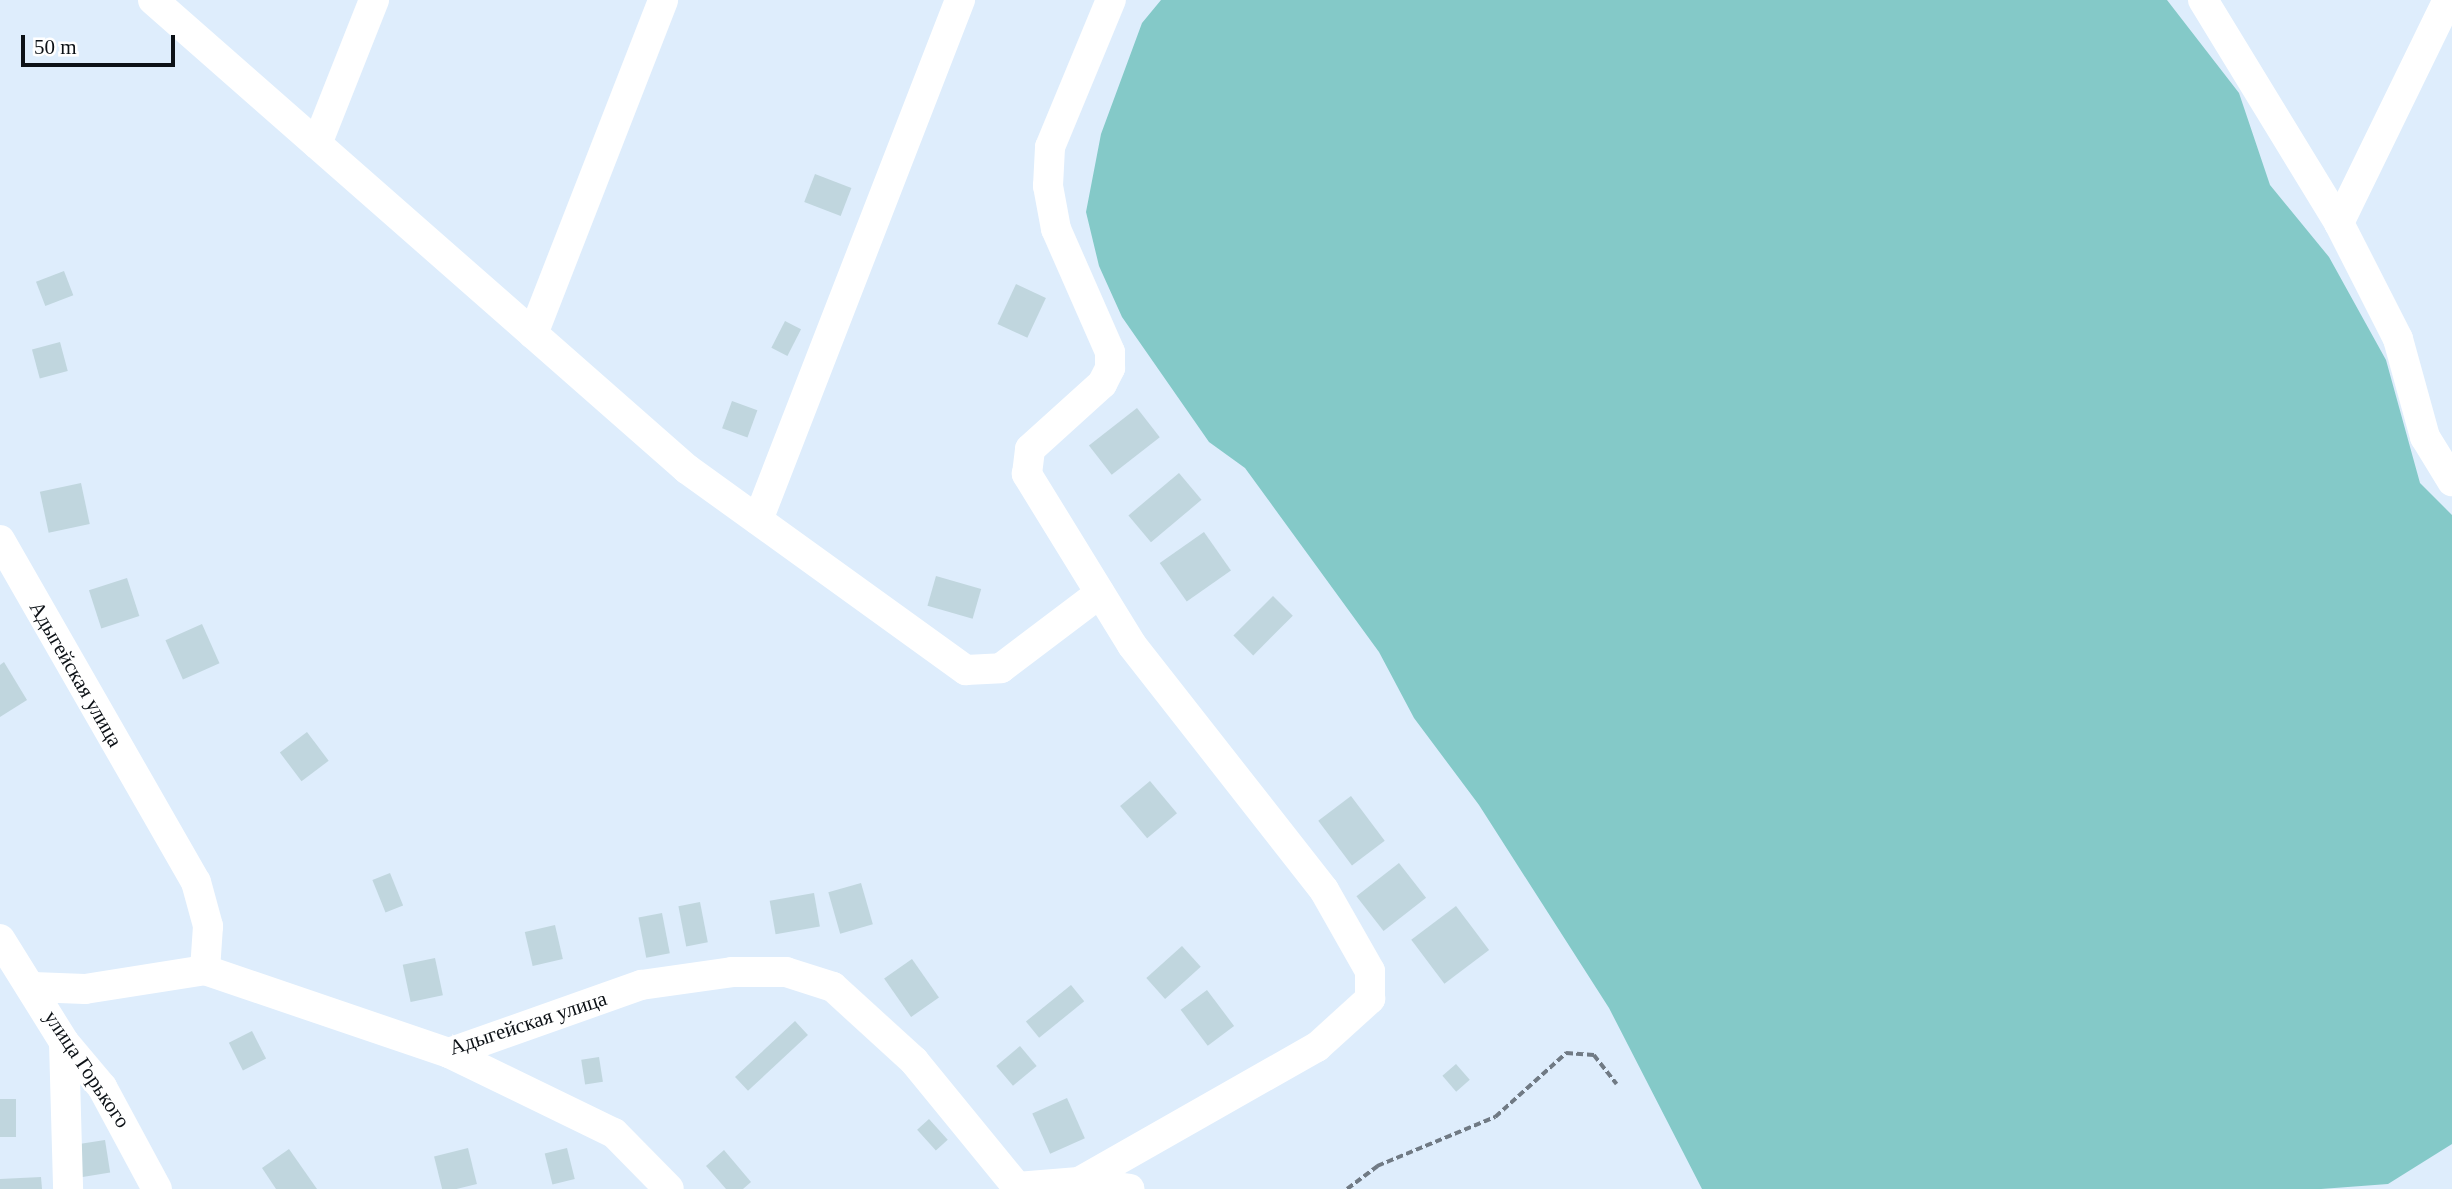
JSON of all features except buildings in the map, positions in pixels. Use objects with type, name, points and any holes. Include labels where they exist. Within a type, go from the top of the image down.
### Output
[{"type":"street","points":[[153,0],[687,469],[966,670],[1001,668],[1100,593]]},
{"type":"street","points":[[317,144],[374,0]]},
{"type":"street","points":[[533,334],[663,0]]},
{"type":"street","points":[[758,520],[960,0]]},
{"type":"street","points":[[1079,1182],[1317,1047],[1370,999],[1370,971],[1324,890],[1132,645],[1032,488],[1024,464],[1030,449],[1102,384],[1110,368],[1110,352],[1056,229],[1048,186],[1051,147],[1111,0]]},
{"type":"street","points":[[2203,0],[2339,223],[2398,339],[2425,437],[2452,481]]},
{"type":"street","points":[[2339,223],[2448,0]]},
{"type":"street","name":"Адыгейская улица","points":[[0,540],[196,882],[208,926],[205,970],[449,1054],[641,985],[732,972],[786,972],[833,987],[914,1061],[1017,1187],[1079,1182],[1130,1189]]},
{"type":"street","name":"улица Горького","points":[[0,939],[33,987],[64,1042],[102,1087],[157,1189]]},
{"type":"street","points":[[33,987],[85,989],[205,970]]},
{"type":"street","points":[[64,1042],[68,1189]]},
{"type":"street","points":[[449,1054],[614,1133],[669,1189]]},
{"type":"path","points":[[1347,1189],[1377,1166],[1495,1117],[1566,1054],[1594,1055],[1617,1084]]},
{"type":"shaded area","points":[[1161,0],[2167,0],[2239,93],[2270,185],[2329,257],[2386,360],[2420,483],[2452,515],[2452,1144],[2388,1184],[2321,1189],[1702,1189],[1609,1008],[1479,805],[1414,718],[1379,652],[1245,468],[1209,442],[1122,317],[1099,266],[1086,212],[1101,134],[1142,23]]}]
